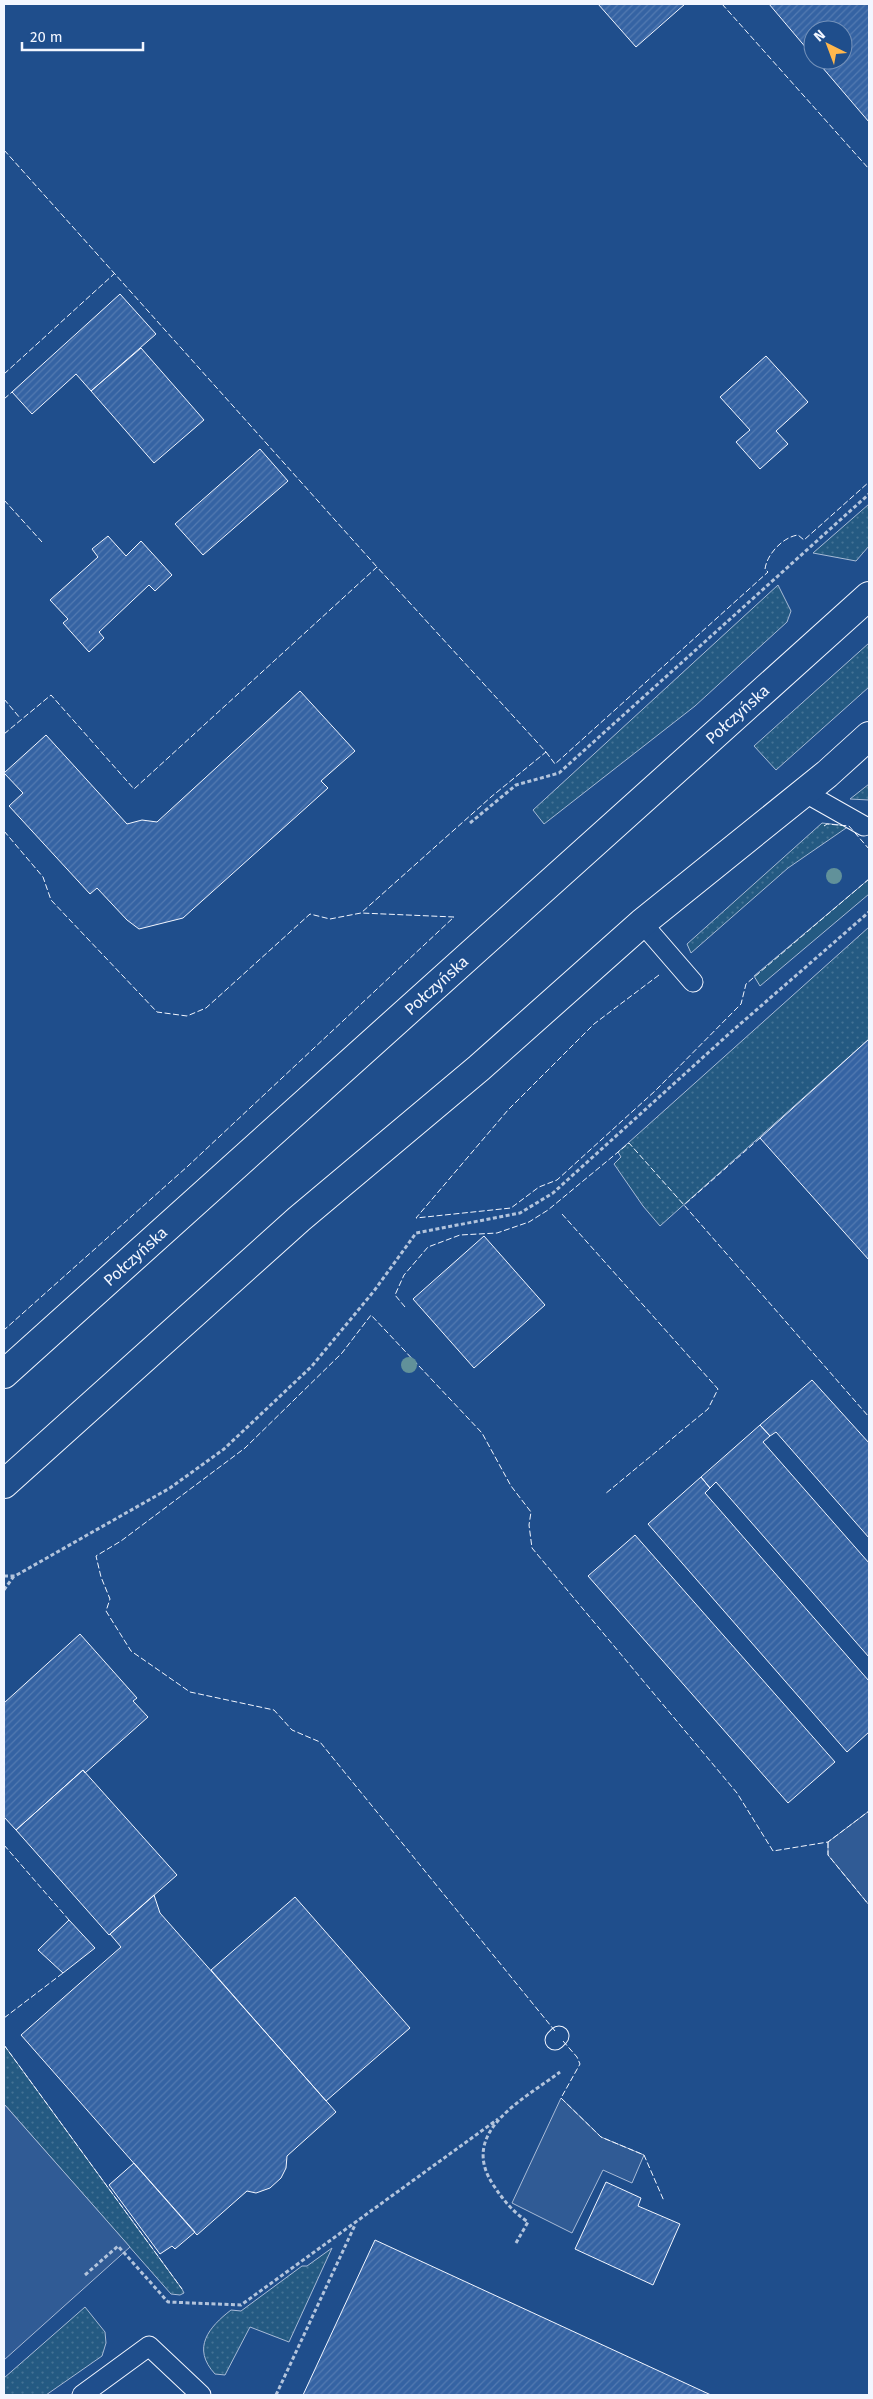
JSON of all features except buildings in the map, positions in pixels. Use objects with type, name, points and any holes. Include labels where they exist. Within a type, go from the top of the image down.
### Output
[{"type":"main road","name":"Połczyńska","points":[[4,1374],[869,596]]},
{"type":"main road","points":[[4,1484],[292,1225],[479,1068],[642,922],[804,792],[869,736]]},
{"type":"lane","points":[[804,792],[864,826]]},
{"type":"lane","points":[[642,922],[693,982]]},
{"type":"lane","points":[[82,2395],[149,2346],[201,2395]]},
{"type":"path","points":[[470,824],[516,785],[559,773],[869,494]]},
{"type":"path","points":[[4,1590],[15,1576],[170,1488],[224,1448],[312,1366],[374,1291],[416,1233],[520,1213],[553,1193],[731,1032],[869,912]]},
{"type":"path","points":[[4,1576],[15,1576]]},
{"type":"path","points":[[86,2275],[118,2246],[168,2302],[242,2306],[498,2119],[572,2062],[557,2038]]},
{"type":"path","points":[[498,2119],[485,2138],[482,2159],[486,2175],[502,2198],[514,2213],[528,2222],[516,2243]]},
{"type":"path","points":[[276,2395],[355,2224]]},
{"type":"shaded area","points":[[869,504],[869,546],[856,561],[813,553]]},
{"type":"shaded area","points":[[778,585],[791,611],[787,622],[695,706],[544,824],[533,810]]},
{"type":"shaded area","points":[[869,643],[869,687],[776,770],[754,746]]},
{"type":"shaded area","points":[[869,784],[869,800],[850,799]]},
{"type":"shaded area","points":[[822,823],[849,826],[788,868],[691,953],[687,944]]},
{"type":"shaded area","points":[[869,879],[869,894],[760,986],[754,976]]},
{"type":"shaded area","points":[[869,927],[869,1039],[660,1226],[643,1206],[614,1164],[621,1157],[618,1152]]},
{"type":"shaded area","points":[[869,1811],[869,1905],[828,1855],[828,1842]]},
{"type":"shaded area","points":[[4,2045],[184,2293],[180,2295],[171,2294],[4,2104]]},
{"type":"shaded area","points":[[561,2098],[601,2137],[644,2155],[632,2183],[603,2170],[572,2233],[512,2203]]},
{"type":"shaded area","points":[[4,2104],[130,2247],[4,2360]]},
{"type":"shaded area","points":[[332,2248],[289,2342],[250,2327],[225,2375],[215,2374],[204,2355],[204,2347],[210,2331],[216,2324],[231,2310],[241,2311],[302,2266],[307,2266]]},
{"type":"shaded area","points":[[85,2307],[105,2332],[106,2343],[102,2356],[46,2395],[4,2395],[4,2378]]},
{"type":"fence","points":[[722,4],[869,169]]},
{"type":"fence","points":[[4,150],[377,567]]},
{"type":"fence","points":[[4,374],[114,274]]},
{"type":"fence","points":[[4,399],[12,392]]},
{"type":"fence","points":[[546,752],[555,764],[768,572],[765,569],[766,563],[772,552],[781,543],[792,536],[798,535],[804,540],[869,482]]},
{"type":"fence","points":[[4,500],[42,542]]},
{"type":"fence","points":[[4,734],[51,695],[134,789],[377,567],[546,752],[491,797],[361,913]]},
{"type":"fence","points":[[4,699],[20,718]]},
{"type":"fence","points":[[824,826],[827,824],[849,826],[869,849]]},
{"type":"fence","points":[[4,831],[43,877],[51,900],[157,1012],[187,1016],[206,1008],[310,914],[330,919],[361,913],[454,917],[188,1166],[4,1330]]},
{"type":"fence","points":[[659,975],[594,1024],[508,1110],[416,1218],[511,1208],[539,1187],[557,1180],[655,1091],[741,1004],[746,984],[869,879]]},
{"type":"fence","points":[[760,1138],[684,1205],[869,1417]]},
{"type":"fence","points":[[405,1307],[395,1295],[404,1275],[428,1247],[460,1235],[497,1233],[529,1222],[548,1210],[629,1143],[684,1205]]},
{"type":"fence","points":[[562,1214],[718,1389],[708,1409],[605,1494]]},
{"type":"fence","points":[[555,2031],[320,1742],[292,1730],[274,1710],[190,1692],[131,1651],[106,1611],[110,1599],[101,1577],[96,1556],[121,1541],[245,1448],[342,1353],[371,1315],[482,1433],[511,1486],[531,1512],[529,1525],[532,1548],[737,1793],[773,1851],[828,1842],[869,1811]]},
{"type":"fence","points":[[828,1842],[828,1855],[869,1905]]},
{"type":"fence","points":[[4,1845],[69,1920]]},
{"type":"fence","points":[[4,2018],[63,1973]]},
{"type":"fence","points":[[563,2041],[577,2057],[580,2064],[561,2098],[601,2137],[644,2155],[664,2201]]},
{"type":"fence","points":[[4,2045],[182,2289]]}]
